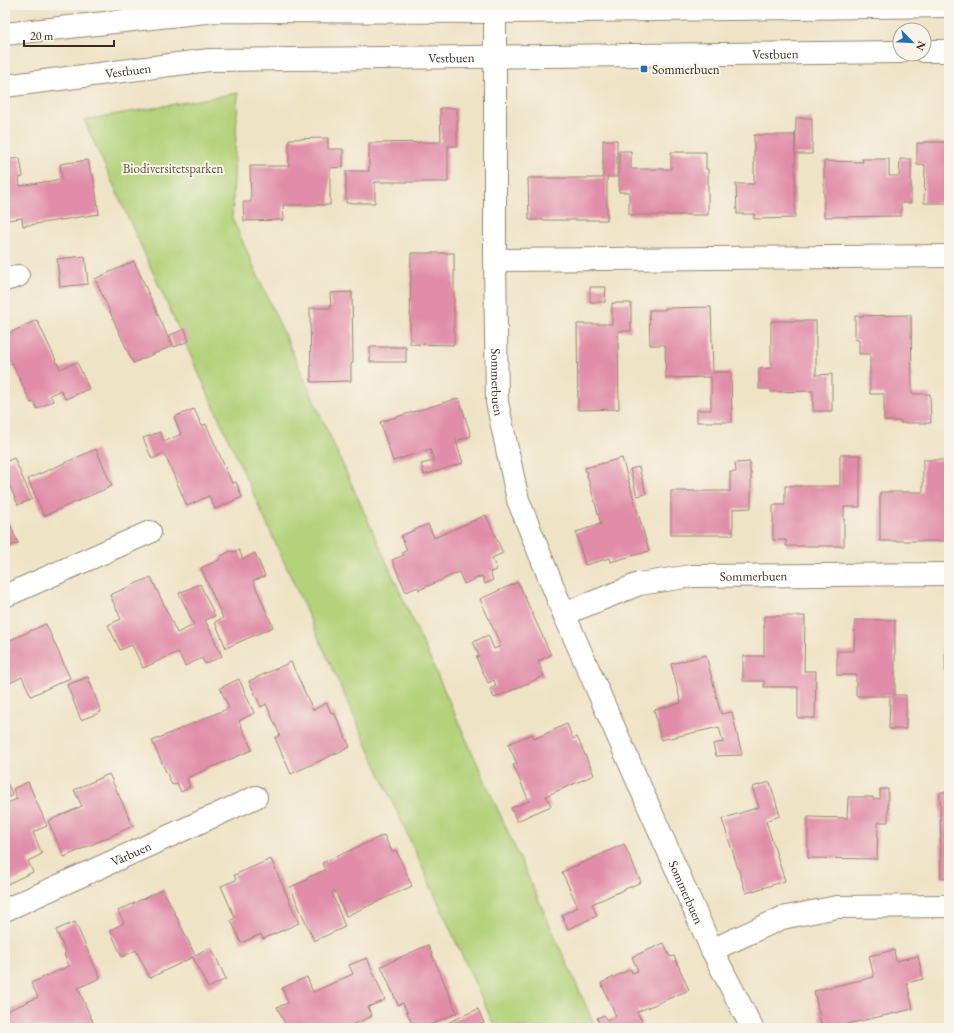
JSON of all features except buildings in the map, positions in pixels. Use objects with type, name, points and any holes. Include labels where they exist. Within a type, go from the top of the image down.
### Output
[{"type":"street","points":[[5,34],[215,11],[495,12],[949,6]]},
{"type":"street","name":"Sommerbuen","points":[[495,12],[495,260],[498,402],[518,500],[564,614],[712,950],[752,1028]]},
{"type":"street","points":[[932,51],[949,51]]},
{"type":"street","name":"Vestbuen","points":[[5,86],[209,60],[892,52]]},
{"type":"street","points":[[495,260],[949,256]]},
{"type":"street","points":[[5,596],[150,532]]},
{"type":"street","name":"Sommerbuen","points":[[564,614],[639,584],[692,576],[949,574]]},
{"type":"street","name":"Vårbuen","points":[[5,910],[256,797]]},
{"type":"street","points":[[712,950],[782,918],[837,907],[949,906]]},
{"type":"green space","name":"Biodiversitetsparken","points":[[238,93],[232,218],[596,1028],[495,1028],[84,120]]},
{"type":"place","name":"Sommerbuen","points":[[644,69]]}]
